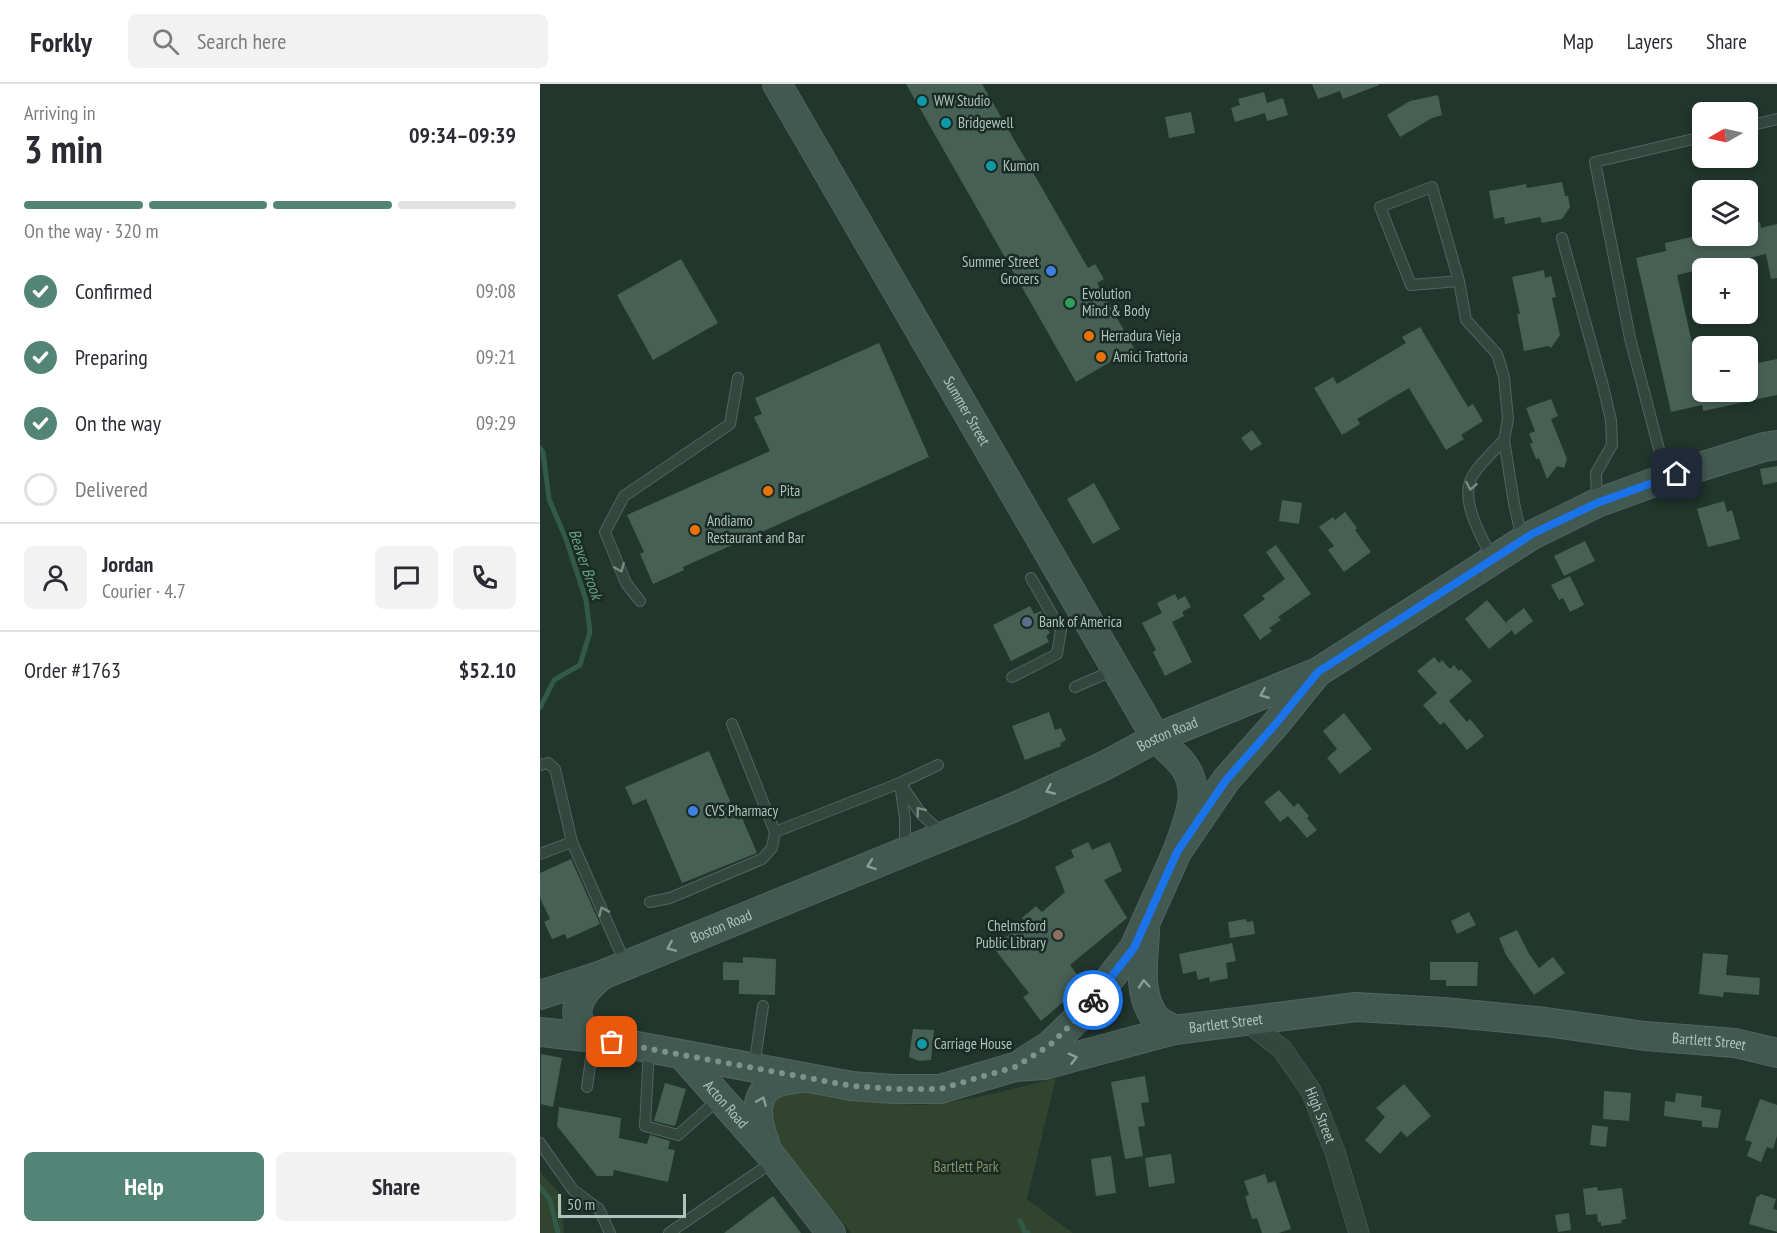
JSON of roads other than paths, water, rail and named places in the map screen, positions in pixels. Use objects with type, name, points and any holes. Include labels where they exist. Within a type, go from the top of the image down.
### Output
[{"type":"main road","name":"Summer Street","points":[[777,84],[1156,738],[1181,761],[1189,773]]},
{"type":"main road","name":"Boston Road","points":[[540,995],[614,970],[1010,809],[1104,766],[1156,738],[1318,672],[1522,540],[1597,503],[1667,478],[1764,447],[1777,445]]},
{"type":"main road","points":[[1177,852],[1226,780],[1318,672]]},
{"type":"main road","points":[[1015,1067],[1050,1045],[1082,1014],[1134,948],[1177,852],[1193,805],[1193,787],[1189,773],[1147,758],[1104,766]]},
{"type":"main road","points":[[1145,926],[1143,975],[1145,999],[1155,1018],[1174,1030]]},
{"type":"main road","points":[[594,1038],[580,1022],[578,1013],[580,1000],[588,987],[614,970]]},
{"type":"main road","name":"Bartlett Street","points":[[540,1032],[594,1038],[873,1088],[940,1089],[1015,1067],[1044,1065],[1174,1030],[1356,1007],[1433,1011],[1546,1022],[1645,1036],[1735,1043],[1777,1053]]},
{"type":"main road","name":"Acton Road","points":[[682,1054],[772,1157],[831,1233]]},
{"type":"main road","name":"Acton Road","points":[[772,1157],[758,1124],[757,1117],[761,1099],[771,1086],[778,1082],[808,1077]]},
{"type":"street","name":"High Street","points":[[1245,1020],[1282,1049],[1311,1091],[1335,1152],[1359,1233]]},
{"type":"lane","points":[[1758,124],[1777,119]]},
{"type":"lane","points":[[1667,478],[1630,338],[1595,162],[1692,139]]},
{"type":"lane","points":[[1459,281],[1411,285],[1380,207],[1432,187],[1459,281],[1466,320],[1497,354],[1507,400],[1508,419],[1504,440],[1522,540]]},
{"type":"lane","points":[[1562,238],[1611,420],[1612,445],[1596,473],[1597,503]]},
{"type":"lane","points":[[640,601],[626,584],[605,532],[624,496],[730,424],[738,378]]},
{"type":"lane","points":[[1493,560],[1475,520],[1468,489],[1473,476],[1504,440]]},
{"type":"lane","points":[[1012,677],[1057,654],[1061,630],[1031,578]]},
{"type":"lane","points":[[1075,687],[1116,669]]},
{"type":"lane","points":[[650,902],[670,898],[762,860],[772,848],[775,832],[732,724]]},
{"type":"lane","points":[[540,765],[548,763],[555,769],[572,842],[614,970]]},
{"type":"lane","points":[[775,832],[900,783],[938,765]]},
{"type":"lane","points":[[900,783],[922,815],[945,836]]},
{"type":"lane","points":[[900,783],[905,819],[905,853]]},
{"type":"lane","points":[[540,854],[572,842]]},
{"type":"lane","points":[[754,1067],[763,1006]]},
{"type":"lane","points":[[587,1087],[594,1038]]},
{"type":"lane","points":[[650,1048],[645,1126],[678,1136],[721,1097]]},
{"type":"lane","points":[[540,1143],[573,1190],[599,1209],[610,1233]]},
{"type":"lane","points":[[669,1233],[772,1157]]},
{"type":"waterway","name":"Beaver Brook","points":[[540,448],[543,452],[549,499],[566,539],[586,600],[590,632],[580,665],[554,680],[540,708]]},
{"type":"waterway","name":"Beaver Brook","points":[[540,1187],[550,1200],[558,1233]]},
{"type":"waterway","points":[[1020,1221],[1025,1232],[1028,1233]]},
{"type":"place","name":"WW Studio","points":[[922,101]]},
{"type":"place","name":"Bridgewell","points":[[946,123]]},
{"type":"place","name":"Kumon","points":[[991,166]]},
{"type":"place","name":"Summer Street Grocers","points":[[1051,271]]},
{"type":"place","name":"Evolution Mind & Body","points":[[1070,303]]},
{"type":"place","name":"Herradura Vieja","points":[[1089,336]]},
{"type":"place","name":"Amici Trattoria","points":[[1101,357]]},
{"type":"place","name":"Pita","points":[[768,491]]},
{"type":"place","name":"Andiamo Restaurant and Bar","points":[[695,530]]},
{"type":"place","name":"Bank of America","points":[[1027,622]]},
{"type":"place","name":"CVS Pharmacy","points":[[693,811]]},
{"type":"place","name":"Chelmsford Public Library","points":[[1058,935]]},
{"type":"place","name":"Carriage House","points":[[922,1044]]},
{"type":"park label","name":"Bartlett Park","points":[[966,1167]]}]
